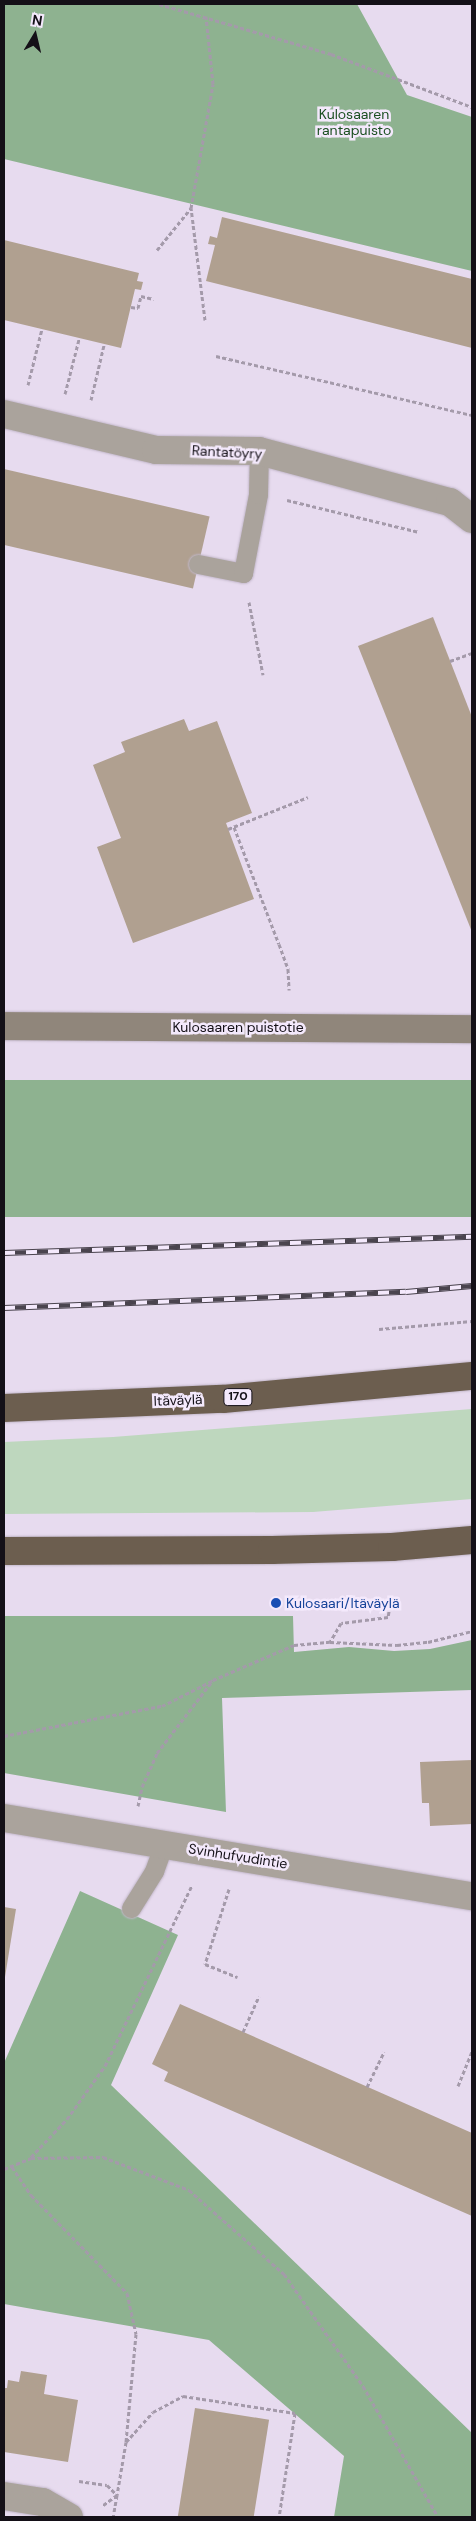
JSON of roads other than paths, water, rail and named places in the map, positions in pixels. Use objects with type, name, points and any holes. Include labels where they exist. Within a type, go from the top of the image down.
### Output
[{"type":"highway","name":"Itäväylä","points":[[4,1408],[223,1398],[472,1376]]},
{"type":"highway","points":[[4,1551],[272,1550],[392,1547],[472,1540]]},
{"type":"street","name":"Rantatöyry","points":[[4,414],[156,450],[259,451],[450,502],[472,519]]},
{"type":"street","name":"Kulosaaren puistotie","points":[[4,1026],[472,1029]]},
{"type":"street","name":"Svinhufvudintie","points":[[4,1818],[164,1843],[472,1896]]},
{"type":"street","points":[[4,2496],[43,2502],[82,2514]]},
{"type":"lane","points":[[198,564],[243,573],[258,494],[259,451]]},
{"type":"lane","points":[[131,1908],[154,1871],[164,1843]]},
{"type":"railway","points":[[4,1253],[472,1237]]},
{"type":"railway","points":[[4,1308],[406,1292],[472,1286]]},
{"type":"place","name":"Kulosaari/Itäväylä","points":[[276,1603]]},
{"type":"park label","name":"Kulosaaren rantapuisto","points":[[354,122]]}]
